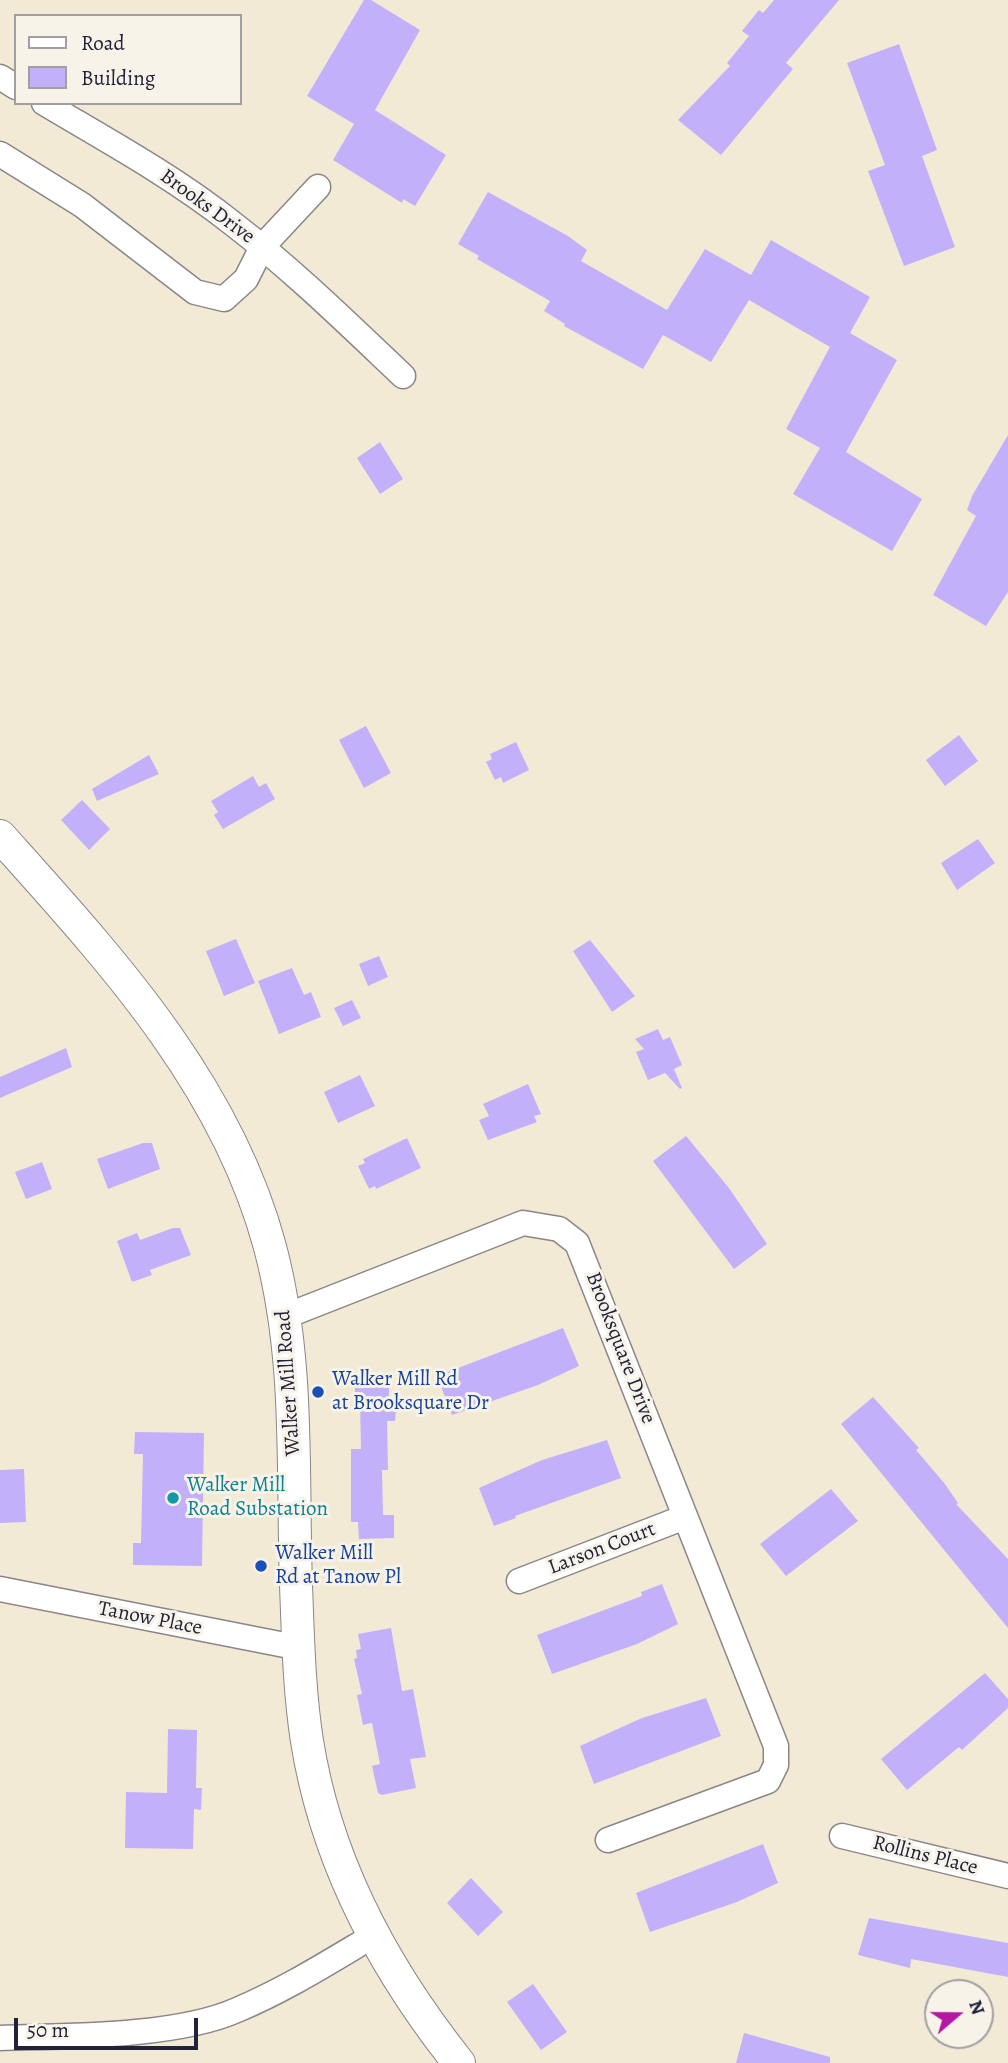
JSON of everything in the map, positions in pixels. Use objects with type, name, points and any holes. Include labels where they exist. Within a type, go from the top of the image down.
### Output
[{"type":"street","name":"Brooks Drive","points":[[0,154],[82,205],[195,292],[223,299],[246,279],[262,247],[161,172],[47,105]]},
{"type":"street","points":[[318,187],[262,247],[295,274],[403,376]]},
{"type":"street","name":"Walker Mill Road","points":[[0,836],[142,1000],[217,1112],[265,1233],[286,1316],[295,1435],[296,1584],[300,1648],[307,1740],[316,1780],[351,1888],[373,1936],[421,2016],[459,2063]]},
{"type":"street","name":"Brooksquare Drive","points":[[286,1316],[523,1223],[559,1229],[577,1243],[776,1746],[776,1765],[768,1781],[608,1840]]},
{"type":"street","name":"Larson Court","points":[[519,1581],[685,1517]]},
{"type":"street","name":"Tanow Place","points":[[0,1589],[300,1648]]},
{"type":"street","name":"Rollins Place","points":[[842,1836],[1008,1876]]},
{"type":"street","points":[[0,2038],[93,2035],[163,2027],[235,2011],[373,1936]]},
{"type":"building","points":[[364,0],[371,0],[420,30],[375,110],[446,155],[415,206],[403,199],[402,203],[333,160],[354,124],[307,96]]},
{"type":"building","points":[[774,0],[839,0],[786,63],[793,69],[721,155],[678,120],[730,66],[727,63],[749,36],[742,31],[759,10],[763,13]]},
{"type":"building","points":[[899,44],[937,150],[922,156],[955,247],[904,266],[868,171],[885,165],[847,63]]},
{"type":"building","points":[[488,192],[568,236],[587,250],[581,261],[667,310],[705,249],[751,275],[771,240],[870,297],[850,333],[897,360],[846,452],[922,499],[892,551],[793,494],[820,448],[786,429],[830,347],[749,300],[711,362],[663,335],[643,369],[564,326],[565,324],[544,311],[550,301],[477,259],[479,256],[458,244]]},
{"type":"building","points":[[1008,435],[1008,592],[986,626],[933,595],[976,516],[967,510],[972,496]]},
{"type":"building","points":[[380,442],[403,479],[380,494],[357,458]]},
{"type":"building","points":[[366,726],[391,773],[364,788],[339,740]]},
{"type":"building","points":[[959,735],[978,761],[945,786],[926,760]]},
{"type":"building","points":[[516,742],[529,770],[503,783],[501,777],[495,780],[486,762],[492,759],[490,754]]},
{"type":"building","points":[[149,755],[159,774],[97,801],[92,789]]},
{"type":"building","points":[[253,776],[259,787],[266,783],[275,799],[223,829],[214,815],[218,812],[211,801]]},
{"type":"building","points":[[82,800],[110,829],[89,850],[61,820]]},
{"type":"building","points":[[978,839],[995,863],[957,890],[941,863]]},
{"type":"building","points":[[236,939],[255,983],[224,996],[206,951]]},
{"type":"building","points":[[590,940],[635,996],[612,1012],[573,951]]},
{"type":"building","points":[[379,956],[388,977],[368,986],[359,964]]},
{"type":"building","points":[[292,968],[304,995],[311,992],[321,1017],[279,1034],[258,981]]},
{"type":"building","points":[[352,1000],[361,1018],[343,1026],[334,1008]]},
{"type":"building","points":[[658,1029],[663,1040],[670,1037],[682,1065],[674,1069],[682,1088],[680,1089],[665,1073],[648,1080],[636,1052],[644,1049],[635,1039]]},
{"type":"building","points":[[66,1048],[72,1067],[0,1098],[0,1077]]},
{"type":"building","points":[[360,1075],[375,1106],[338,1123],[324,1092]]},
{"type":"building","points":[[528,1084],[541,1114],[534,1116],[537,1122],[488,1140],[479,1120],[489,1116],[483,1104]]},
{"type":"building","points":[[686,1136],[729,1188],[767,1244],[734,1269],[653,1161]]},
{"type":"building","points":[[407,1138],[421,1168],[376,1189],[375,1186],[369,1189],[358,1166],[365,1163],[363,1159]]},
{"type":"building","points":[[143,1143],[152,1143],[160,1169],[108,1189],[97,1159]]},
{"type":"building","points":[[42,1162],[52,1189],[26,1199],[15,1172]]},
{"type":"building","points":[[180,1228],[191,1255],[150,1270],[152,1275],[132,1282],[117,1241],[137,1233],[140,1240]]},
{"type":"building","points":[[563,1328],[579,1366],[538,1385],[452,1415],[437,1376]]},
{"type":"building","points":[[355,1375],[389,1375],[389,1398],[397,1398],[395,1421],[387,1421],[388,1470],[382,1470],[383,1515],[394,1515],[394,1538],[359,1539],[358,1522],[351,1522],[351,1449],[361,1449],[360,1398],[355,1399]]},
{"type":"building","points":[[873,1397],[919,1448],[916,1450],[945,1484],[958,1503],[956,1504],[1008,1559],[1008,1628],[841,1424]]},
{"type":"building","name":"Walker Mill Road Substation","points":[[135,1432],[204,1433],[202,1566],[133,1565],[133,1543],[141,1543],[143,1454],[134,1454]]},
{"type":"building","points":[[607,1440],[621,1478],[494,1526],[479,1488],[542,1460]]},
{"type":"building","points":[[24,1469],[26,1522],[0,1523],[0,1470]]},
{"type":"building","points":[[831,1489],[858,1521],[786,1576],[760,1544]]},
{"type":"building","points":[[662,1584],[678,1624],[637,1644],[552,1674],[537,1635],[642,1596],[641,1592]]},
{"type":"building","points":[[391,1628],[402,1691],[413,1689],[426,1757],[410,1759],[416,1788],[382,1795],[378,1793],[372,1766],[380,1764],[372,1723],[363,1725],[357,1695],[362,1694],[354,1659],[357,1658],[356,1650],[361,1649],[358,1634]]},
{"type":"building","points":[[985,1673],[1008,1699],[1008,1708],[962,1750],[959,1747],[907,1790],[881,1759]]},
{"type":"building","points":[[706,1698],[721,1736],[594,1784],[580,1746],[642,1718]]},
{"type":"building","points":[[168,1729],[197,1730],[196,1788],[202,1788],[201,1810],[194,1809],[193,1849],[125,1848],[126,1792],[167,1793]]},
{"type":"building","points":[[763,1844],[778,1883],[737,1902],[650,1932],[636,1893]]},
{"type":"building","points":[[471,1878],[503,1912],[478,1936],[447,1903]]},
{"type":"building","points":[[869,1918],[1008,1943],[1008,1977],[911,1959],[910,1968],[858,1955]]},
{"type":"building","points":[[533,1984],[567,2032],[541,2050],[507,2002]]},
{"type":"building","points":[[744,2033],[830,2057],[830,2063],[736,2063]]},
{"type":"place","name":"Walker Mill Rd at Brooksquare Dr","points":[[318,1392]]},
{"type":"place","name":"Walker Mill Road Substation","points":[[173,1498]]},
{"type":"place","name":"Walker Mill Rd at Tanow Pl","points":[[261,1566]]}]
